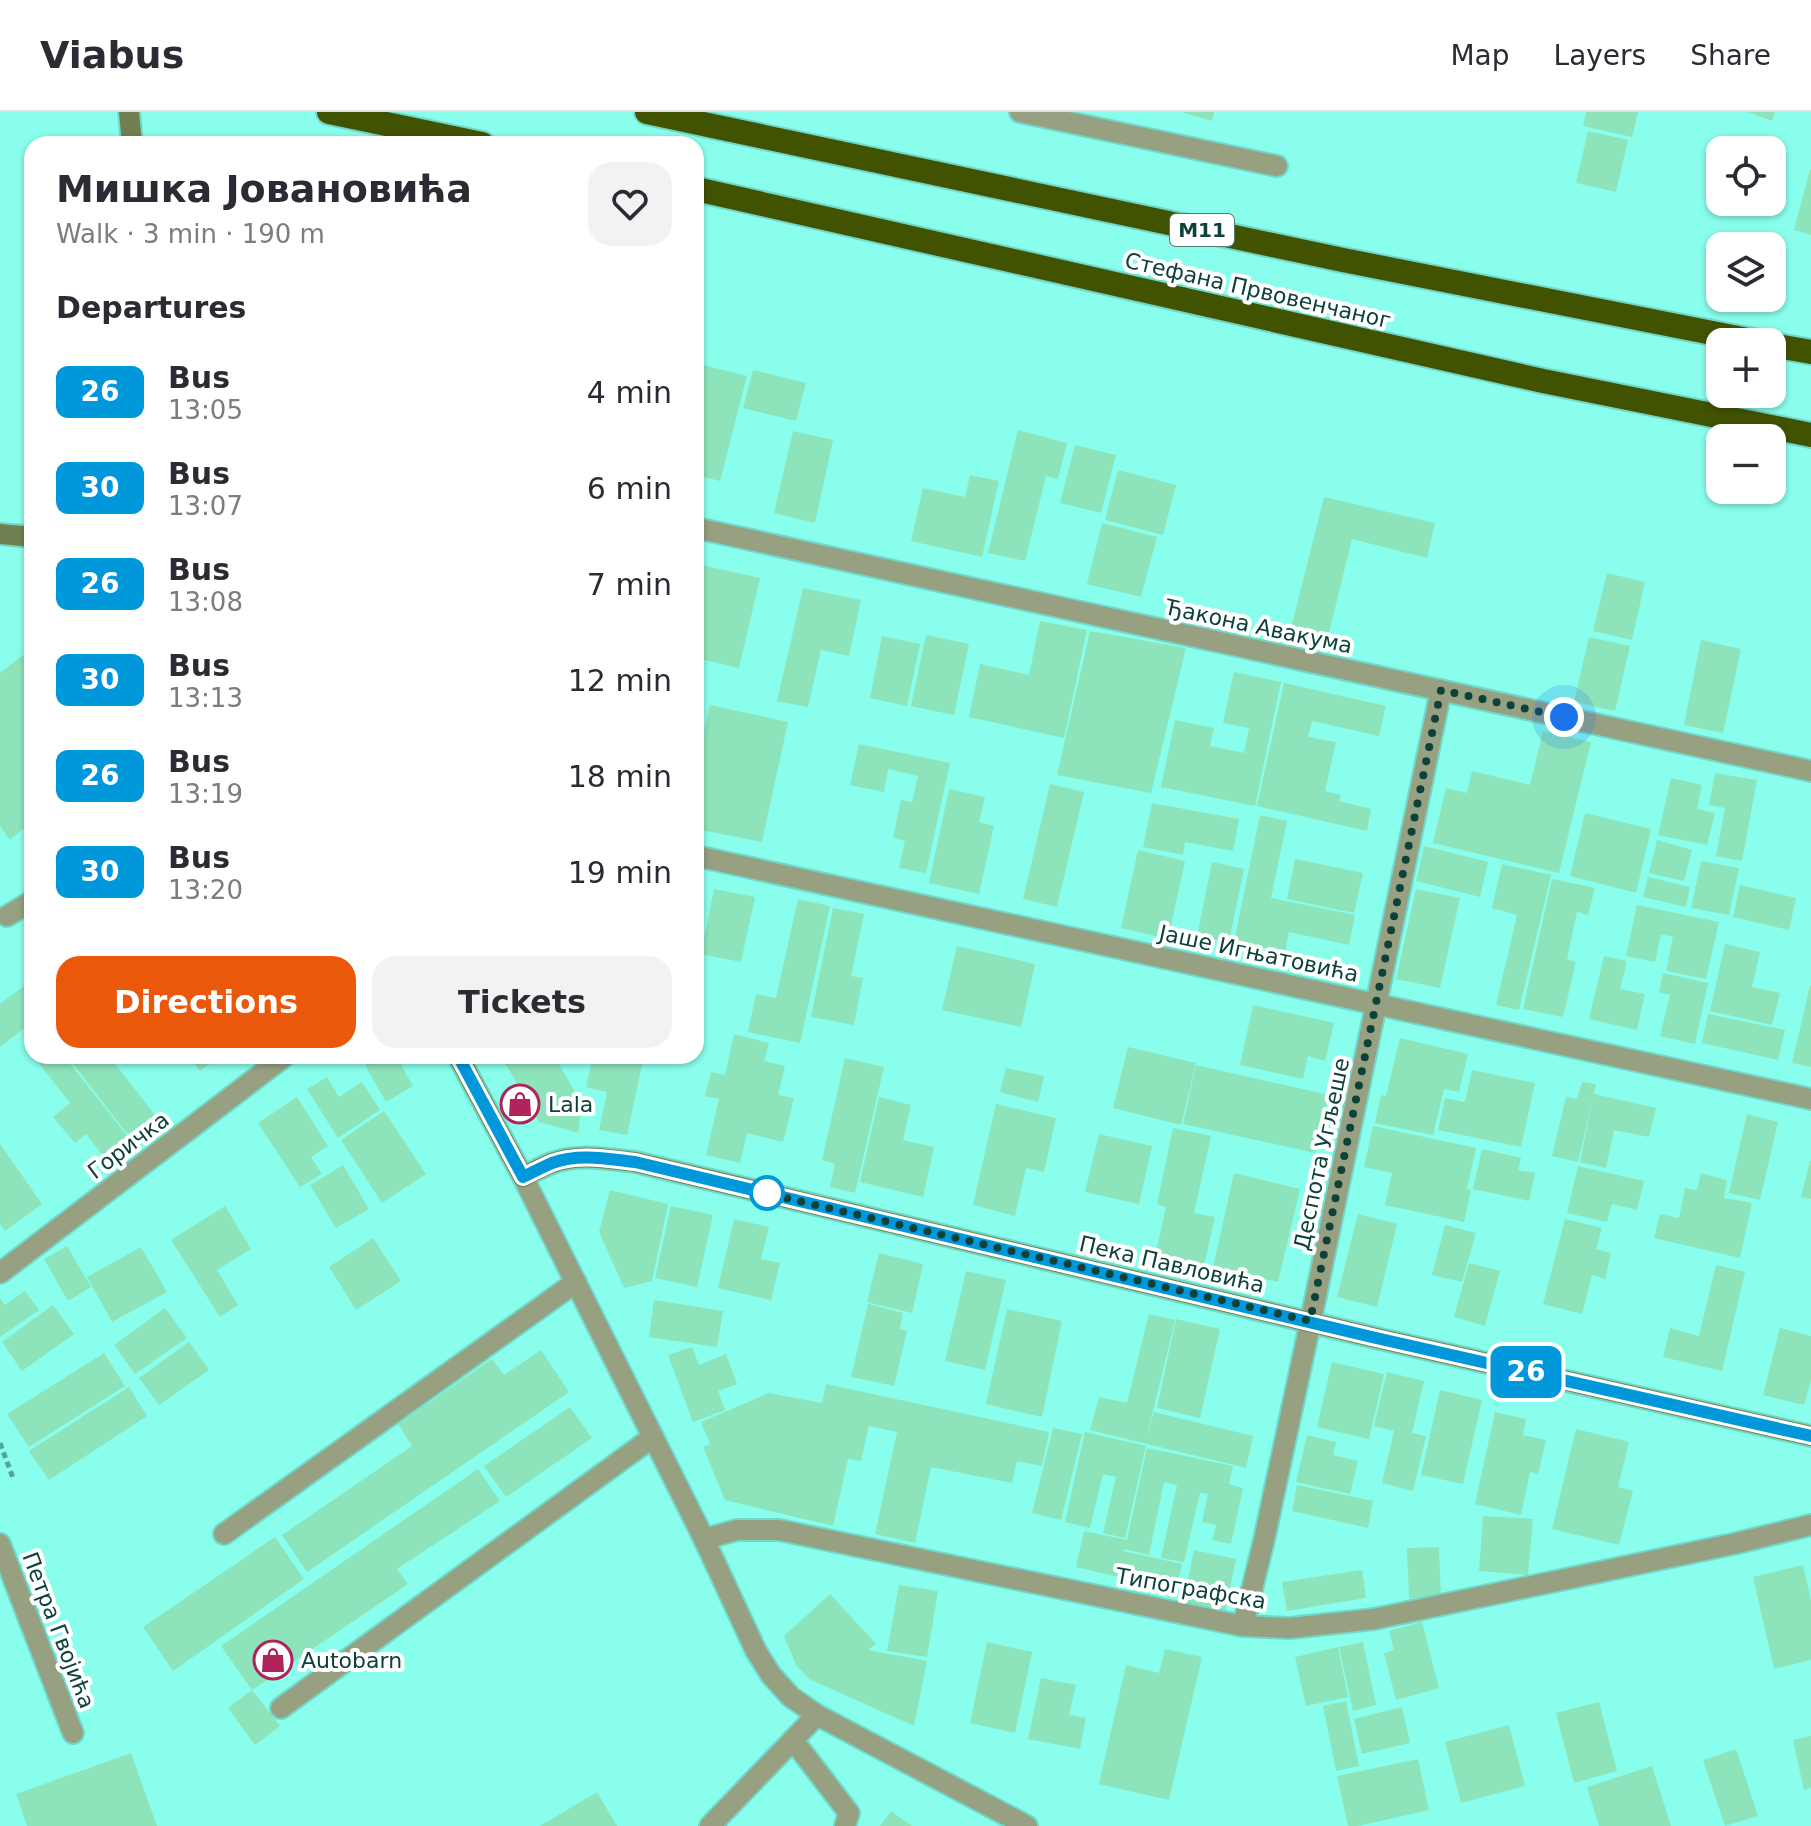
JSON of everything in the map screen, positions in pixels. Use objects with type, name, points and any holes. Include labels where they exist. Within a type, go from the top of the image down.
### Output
[{"type":"highway","points":[[329,112],[444,136]]},
{"type":"highway","name":"Стефана Првовенчаног","points":[[647,112],[1343,260],[1706,332]]},
{"type":"highway","name":"Стефана Првовенчаног","points":[[704,191],[1528,377],[1811,435]]},
{"type":"highway","points":[[1786,348],[1811,352]]},
{"type":"main road","points":[[129,112],[131,136]]},
{"type":"main road","points":[[0,534],[24,536]]},
{"type":"main road","points":[[462,1064],[523,1177]]},
{"type":"main road","name":"Пека Павловића","points":[[523,1177],[569,1159],[590,1157],[635,1162],[1376,1338],[1811,1436]]},
{"type":"street","points":[[1020,112],[1277,166]]},
{"type":"street","name":"Ђакона Авакума","points":[[704,530],[1811,771]]},
{"type":"street","name":"Деспота Угљеше","points":[[1243,1626],[1264,1540],[1441,690]]},
{"type":"street","name":"Јаше Игњатовића","points":[[704,858],[1811,1099]]},
{"type":"street","points":[[7,916],[24,906]]},
{"type":"street","name":"Горичка","points":[[0,1273],[274,1064]]},
{"type":"street","points":[[523,1177],[704,1539],[756,1651],[771,1675],[791,1697],[817,1715],[1027,1826]]},
{"type":"street","points":[[224,1534],[576,1282]]},
{"type":"street","points":[[281,1708],[653,1437]]},
{"type":"street","name":"Типографска","points":[[704,1539],[737,1530],[779,1530],[1243,1626],[1290,1628],[1374,1619],[1811,1525]]},
{"type":"street","name":"Петра Гвојића","points":[[0,1544],[73,1733]]},
{"type":"street","points":[[710,1826],[817,1715]]},
{"type":"street","points":[[793,1740],[849,1813],[845,1826]]},
{"type":"path","points":[[0,1443],[13,1478]]},
{"type":"building","points":[[1181,112],[1214,112],[1212,121]]},
{"type":"building","points":[[1586,112],[1638,112],[1632,137],[1583,126]]},
{"type":"building","points":[[1748,112],[1775,112],[1772,121]]},
{"type":"building","points":[[1588,131],[1628,140],[1616,192],[1576,183]]},
{"type":"building","points":[[1811,170],[1811,235],[1794,230]]},
{"type":"building","points":[[704,365],[747,376],[720,481],[704,477]]},
{"type":"building","points":[[753,370],[806,383],[796,421],[743,408]]},
{"type":"building","points":[[1018,430],[1067,443],[1058,479],[1046,476],[1025,561],[988,553]]},
{"type":"building","points":[[793,431],[833,440],[815,523],[774,513]]},
{"type":"building","points":[[1075,445],[1116,455],[1101,513],[1060,503]]},
{"type":"building","points":[[1118,470],[1176,485],[1163,535],[1105,520]]},
{"type":"building","points":[[970,475],[999,481],[982,557],[911,541],[923,488],[965,497]]},
{"type":"building","points":[[1324,497],[1435,523],[1427,558],[1352,539],[1326,645],[1289,636]]},
{"type":"building","points":[[1102,523],[1157,537],[1141,597],[1087,584]]},
{"type":"building","points":[[704,566],[760,578],[739,668],[704,660]]},
{"type":"building","points":[[1607,573],[1645,582],[1632,640],[1593,631]]},
{"type":"building","points":[[803,588],[861,600],[849,656],[821,650],[808,707],[777,701]]},
{"type":"building","points":[[1040,621],[1087,630],[1064,738],[969,717],[980,664],[1029,675]]},
{"type":"building","points":[[1090,631],[1186,648],[1151,793],[1057,775]]},
{"type":"building","points":[[926,635],[969,644],[954,715],[911,706]]},
{"type":"building","points":[[882,636],[920,644],[907,706],[870,698]]},
{"type":"building","points":[[1589,637],[1630,646],[1615,711],[1574,702]]},
{"type":"building","points":[[1701,640],[1741,649],[1723,733],[1684,725]]},
{"type":"building","points":[[23,655],[24,831],[10,840],[0,826],[0,673]]},
{"type":"building","points":[[1234,672],[1281,682],[1255,806],[1161,787],[1175,720],[1214,728],[1210,746],[1244,753],[1249,728],[1223,723]]},
{"type":"building","points":[[1284,683],[1386,706],[1379,736],[1312,721],[1308,737],[1336,742],[1325,791],[1341,795],[1339,801],[1371,809],[1367,831],[1257,806]]},
{"type":"building","points":[[710,705],[788,722],[762,842],[704,831],[704,732]]},
{"type":"building","points":[[1543,731],[1591,742],[1559,873],[1433,843],[1446,788],[1467,793],[1472,771],[1530,785]]},
{"type":"building","points":[[859,744],[950,763],[926,873],[899,868],[905,841],[893,838],[901,800],[912,802],[918,776],[888,769],[884,792],[850,785]]},
{"type":"building","points":[[1715,773],[1757,780],[1742,861],[1716,856],[1725,808],[1709,805]]},
{"type":"building","points":[[1671,778],[1702,785],[1697,809],[1715,813],[1707,845],[1658,835]]},
{"type":"building","points":[[1050,784],[1084,792],[1057,907],[1023,899]]},
{"type":"building","points":[[949,789],[985,797],[979,822],[994,826],[979,894],[929,883]]},
{"type":"building","points":[[1152,803],[1239,819],[1233,851],[1185,842],[1183,855],[1143,847]]},
{"type":"building","points":[[1585,813],[1651,829],[1636,893],[1570,876]]},
{"type":"building","points":[[1260,815],[1287,821],[1271,898],[1355,915],[1349,945],[1289,932],[1285,952],[1234,942]]},
{"type":"building","points":[[1657,840],[1692,850],[1684,881],[1649,873]]},
{"type":"building","points":[[1424,846],[1488,862],[1480,897],[1416,881]]},
{"type":"building","points":[[1138,850],[1185,861],[1168,939],[1121,928]]},
{"type":"building","points":[[1295,859],[1363,873],[1354,913],[1287,899]]},
{"type":"building","points":[[1701,861],[1739,868],[1729,915],[1691,908]]},
{"type":"building","points":[[1212,862],[1244,869],[1229,942],[1197,936]]},
{"type":"building","points":[[1502,864],[1551,875],[1519,1010],[1496,1005],[1517,915],[1492,908]]},
{"type":"building","points":[[1648,877],[1690,887],[1686,907],[1643,897]]},
{"type":"building","points":[[1552,879],[1595,888],[1588,915],[1577,912],[1567,959],[1576,962],[1563,1017],[1523,1009]]},
{"type":"building","points":[[1740,885],[1796,898],[1789,930],[1733,917]]},
{"type":"building","points":[[714,889],[755,897],[741,962],[704,955]]},
{"type":"building","points":[[1416,889],[1460,898],[1440,988],[1396,979]]},
{"type":"building","points":[[798,899],[830,906],[800,1043],[748,1032],[756,994],[776,998]]},
{"type":"building","points":[[1637,905],[1719,922],[1706,979],[1666,971],[1673,937],[1661,934],[1655,962],[1626,956]]},
{"type":"building","points":[[833,908],[864,914],[851,976],[863,978],[854,1025],[811,1017]]},
{"type":"building","points":[[1725,944],[1760,952],[1752,987],[1780,993],[1772,1025],[1710,1011]]},
{"type":"building","points":[[957,946],[1035,964],[1021,1027],[942,1010]]},
{"type":"building","points":[[1604,956],[1627,961],[1620,989],[1645,994],[1637,1030],[1589,1019]]},
{"type":"building","points":[[1663,973],[1708,983],[1695,1044],[1660,1036],[1670,995],[1659,992]]},
{"type":"building","points":[[24,986],[24,1028],[0,1047],[0,1004]]},
{"type":"building","points":[[1811,986],[1811,1067],[1792,1063]]},
{"type":"building","points":[[1253,1005],[1334,1023],[1325,1061],[1308,1056],[1303,1079],[1240,1065]]},
{"type":"building","points":[[1708,1014],[1785,1030],[1778,1060],[1702,1043]]},
{"type":"building","points":[[734,1034],[769,1043],[764,1061],[785,1066],[778,1095],[794,1098],[783,1142],[747,1133],[740,1163],[706,1155],[719,1099],[705,1096],[711,1072],[725,1075]]},
{"type":"building","points":[[1400,1038],[1468,1054],[1459,1092],[1444,1089],[1433,1135],[1375,1123],[1381,1095],[1386,1096]]},
{"type":"building","points":[[1128,1047],[1196,1063],[1181,1125],[1113,1108]]},
{"type":"building","points":[[845,1058],[884,1067],[855,1193],[830,1187],[835,1164],[822,1160]]},
{"type":"building","points":[[39,1064],[70,1064],[128,1137],[103,1156],[86,1134],[75,1143],[53,1117],[70,1103]]},
{"type":"building","points":[[73,1064],[115,1064],[155,1115],[128,1135]]},
{"type":"building","points":[[195,1064],[210,1064],[200,1071]]},
{"type":"building","points":[[401,1064],[413,1086],[386,1102],[365,1065]]},
{"type":"building","points":[[506,1064],[559,1064],[578,1097],[571,1109],[580,1111],[579,1133],[539,1122]]},
{"type":"building","points":[[591,1064],[642,1064],[627,1135],[599,1130],[607,1092],[586,1087]]},
{"type":"building","points":[[1196,1065],[1329,1095],[1315,1153],[1183,1124]]},
{"type":"building","points":[[1006,1068],[1044,1076],[1038,1102],[1000,1092]]},
{"type":"building","points":[[1472,1070],[1535,1083],[1521,1147],[1438,1130],[1445,1098],[1465,1102]]},
{"type":"building","points":[[327,1077],[339,1097],[362,1082],[380,1110],[338,1138],[307,1089]]},
{"type":"building","points":[[1582,1082],[1596,1084],[1594,1094],[1656,1108],[1649,1137],[1614,1130],[1606,1168],[1580,1162],[1593,1097],[1578,1162],[1552,1156],[1566,1097],[1577,1099]]},
{"type":"building","points":[[297,1097],[328,1146],[311,1157],[322,1174],[300,1187],[258,1123]]},
{"type":"building","points":[[879,1097],[911,1105],[903,1140],[934,1147],[923,1197],[860,1182]]},
{"type":"building","points":[[996,1104],[1056,1118],[1044,1172],[1026,1168],[1015,1216],[973,1205]]},
{"type":"building","points":[[384,1111],[426,1174],[382,1203],[341,1140]]},
{"type":"building","points":[[1747,1114],[1778,1122],[1760,1200],[1729,1193]]},
{"type":"building","points":[[1373,1126],[1476,1148],[1464,1222],[1385,1205],[1392,1173],[1364,1167]]},
{"type":"building","points":[[1173,1128],[1211,1136],[1194,1213],[1215,1217],[1204,1266],[1155,1256],[1166,1207],[1157,1204]]},
{"type":"building","points":[[1099,1134],[1152,1146],[1139,1204],[1085,1192]]},
{"type":"building","points":[[0,1144],[42,1204],[5,1231],[0,1224]]},
{"type":"building","points":[[1482,1149],[1521,1158],[1518,1170],[1535,1173],[1529,1201],[1473,1189]]},
{"type":"building","points":[[1811,1161],[1811,1199],[1801,1197]]},
{"type":"building","points":[[343,1165],[369,1209],[336,1228],[310,1185]]},
{"type":"building","points":[[1578,1166],[1644,1181],[1637,1210],[1612,1204],[1607,1222],[1567,1213]]},
{"type":"building","points":[[1234,1173],[1300,1189],[1278,1282],[1213,1268]]},
{"type":"building","points":[[1701,1173],[1727,1180],[1724,1198],[1752,1203],[1740,1258],[1654,1238],[1660,1214],[1679,1218],[1685,1188],[1697,1190]]},
{"type":"building","points":[[610,1190],[668,1204],[652,1281],[624,1288],[599,1232]]},
{"type":"building","points":[[225,1206],[251,1249],[217,1270],[238,1305],[220,1317],[171,1240]]},
{"type":"building","points":[[671,1206],[713,1215],[697,1287],[655,1278]]},
{"type":"building","points":[[1358,1214],[1397,1224],[1377,1307],[1337,1297]]},
{"type":"building","points":[[734,1219],[769,1227],[761,1259],[780,1263],[771,1300],[718,1288]]},
{"type":"building","points":[[1565,1219],[1602,1228],[1596,1249],[1611,1253],[1605,1279],[1592,1275],[1582,1314],[1543,1304]]},
{"type":"building","points":[[1445,1225],[1476,1233],[1462,1282],[1432,1275]]},
{"type":"building","points":[[373,1238],[401,1281],[356,1310],[329,1267]]},
{"type":"building","points":[[67,1246],[91,1287],[68,1301],[44,1259]]},
{"type":"building","points":[[141,1247],[167,1292],[112,1322],[87,1277]]},
{"type":"building","points":[[879,1253],[923,1264],[912,1313],[867,1302]]},
{"type":"building","points":[[1469,1263],[1500,1271],[1485,1326],[1454,1317]]},
{"type":"building","points":[[1716,1265],[1745,1272],[1722,1371],[1663,1357],[1670,1328],[1699,1336]]},
{"type":"building","points":[[966,1271],[1006,1280],[985,1370],[945,1361]]},
{"type":"building","points":[[25,1291],[39,1310],[0,1337],[0,1298],[5,1305]]},
{"type":"building","points":[[654,1300],[723,1311],[717,1347],[649,1337]]},
{"type":"building","points":[[868,1304],[903,1313],[900,1329],[907,1331],[894,1386],[851,1377]]},
{"type":"building","points":[[53,1305],[74,1334],[22,1371],[2,1342]]},
{"type":"building","points":[[165,1308],[187,1338],[135,1374],[114,1345]]},
{"type":"building","points":[[1007,1309],[1062,1321],[1042,1417],[986,1404]]},
{"type":"building","points":[[1149,1314],[1175,1320],[1147,1436],[1154,1412],[1253,1436],[1246,1468],[1090,1430],[1099,1397],[1127,1403]]},
{"type":"building","points":[[1176,1319],[1220,1329],[1200,1418],[1157,1408]]},
{"type":"building","points":[[1780,1328],[1811,1336],[1811,1380],[1804,1405],[1763,1395]]},
{"type":"building","points":[[189,1342],[209,1370],[159,1405],[139,1378]]},
{"type":"building","points":[[692,1347],[699,1365],[726,1354],[737,1384],[718,1391],[725,1410],[693,1422],[668,1355]]},
{"type":"building","points":[[541,1350],[569,1392],[307,1572],[282,1535],[412,1446],[398,1424],[492,1359],[504,1375]]},
{"type":"building","points":[[104,1353],[125,1386],[29,1447],[7,1414]]},
{"type":"building","points":[[1332,1362],[1384,1374],[1369,1439],[1317,1427]]},
{"type":"building","points":[[1387,1372],[1424,1381],[1412,1433],[1426,1436],[1413,1491],[1382,1483],[1394,1431],[1374,1426]]},
{"type":"building","points":[[826,1384],[1049,1432],[1042,1466],[1017,1461],[1012,1483],[931,1467],[915,1543],[875,1534],[897,1432],[869,1426],[861,1461],[848,1459],[833,1526],[725,1500],[703,1447],[710,1444],[701,1422],[769,1393],[822,1403]]},
{"type":"building","points":[[129,1387],[147,1416],[49,1480],[29,1451]]},
{"type":"building","points":[[1440,1390],[1482,1400],[1463,1484],[1421,1475]]},
{"type":"building","points":[[570,1407],[592,1438],[506,1497],[484,1466]]},
{"type":"building","points":[[1495,1412],[1526,1419],[1523,1435],[1546,1440],[1538,1474],[1530,1472],[1521,1515],[1475,1504]]},
{"type":"building","points":[[1053,1428],[1082,1434],[1061,1520],[1032,1513]]},
{"type":"building","points":[[1576,1429],[1629,1442],[1618,1487],[1633,1491],[1619,1545],[1552,1529]]},
{"type":"building","points":[[1085,1432],[1146,1446],[1125,1538],[1103,1533],[1116,1477],[1103,1474],[1090,1528],[1065,1522]]},
{"type":"building","points":[[1307,1435],[1336,1442],[1333,1455],[1358,1461],[1350,1494],[1296,1482]]},
{"type":"building","points":[[1147,1448],[1233,1466],[1229,1484],[1243,1488],[1231,1544],[1212,1540],[1216,1525],[1202,1522],[1208,1494],[1200,1493],[1184,1562],[1161,1558],[1177,1485],[1164,1482],[1149,1555],[1123,1551],[1182,1564],[1175,1598],[1116,1585],[1118,1577],[1076,1567],[1084,1531],[1127,1540]]},
{"type":"building","points":[[478,1469],[500,1501],[397,1569],[408,1584],[252,1690],[221,1646]]},
{"type":"building","points":[[1297,1485],[1373,1501],[1368,1528],[1292,1511]]},
{"type":"building","points":[[1483,1516],[1533,1519],[1528,1575],[1479,1571]]},
{"type":"building","points":[[275,1537],[304,1579],[173,1671],[143,1627]]},
{"type":"building","points":[[1439,1547],[1441,1598],[1409,1598],[1407,1548]]},
{"type":"building","points":[[1194,1550],[1236,1559],[1225,1612],[1183,1603]]},
{"type":"building","points":[[1803,1565],[1811,1600],[1811,1660],[1774,1669],[1753,1577]]},
{"type":"building","points":[[1362,1570],[1366,1598],[1287,1611],[1282,1582]]},
{"type":"building","points":[[899,1585],[938,1591],[927,1657],[887,1651]]},
{"type":"building","points":[[830,1594],[876,1644],[868,1650],[927,1661],[914,1726],[809,1679],[796,1665],[784,1636]]},
{"type":"building","points":[[1422,1622],[1439,1688],[1396,1700],[1384,1653],[1394,1650],[1389,1631]]},
{"type":"building","points":[[987,1642],[1032,1652],[1015,1733],[970,1723]]},
{"type":"building","points":[[1363,1642],[1376,1705],[1353,1711],[1339,1647]]},
{"type":"building","points":[[1338,1647],[1348,1697],[1306,1706],[1295,1657]]},
{"type":"building","points":[[1165,1649],[1202,1657],[1169,1800],[1099,1784],[1126,1665],[1159,1673]]},
{"type":"building","points":[[1041,1678],[1076,1685],[1069,1715],[1086,1718],[1080,1749],[1028,1739]]},
{"type":"building","points":[[252,1690],[280,1726],[255,1745],[228,1708]]},
{"type":"building","points":[[1346,1701],[1359,1766],[1336,1771],[1323,1706]]},
{"type":"building","points":[[1599,1702],[1617,1771],[1574,1783],[1556,1713]]},
{"type":"building","points":[[1402,1707],[1410,1743],[1362,1754],[1354,1719]]},
{"type":"building","points":[[1509,1725],[1525,1786],[1461,1803],[1445,1742]]},
{"type":"building","points":[[1811,1736],[1811,1788],[1804,1790],[1793,1740]]},
{"type":"building","points":[[1736,1749],[1758,1816],[1725,1826],[1703,1760]]},
{"type":"building","points":[[131,1753],[157,1826],[27,1826],[16,1794]]},
{"type":"building","points":[[1418,1759],[1429,1810],[1348,1826],[1337,1776]]},
{"type":"building","points":[[1652,1766],[1671,1826],[1599,1826],[1587,1787]]},
{"type":"building","points":[[597,1792],[617,1826],[540,1826]]},
{"type":"building","points":[[891,1811],[912,1826],[880,1826]]},
{"type":"bus line","name":"26","points":[[462,1064],[523,1177],[569,1159],[590,1157],[635,1162],[1376,1338],[1811,1436]]},
{"type":"place","name":"Lala","points":[[520,1104]]},
{"type":"place","name":"Autobarn","points":[[273,1660]]},
{"type":"route","points":[[767,1193],[756,1191],[1310,1321],[1441,690],[1564,717]]}]
